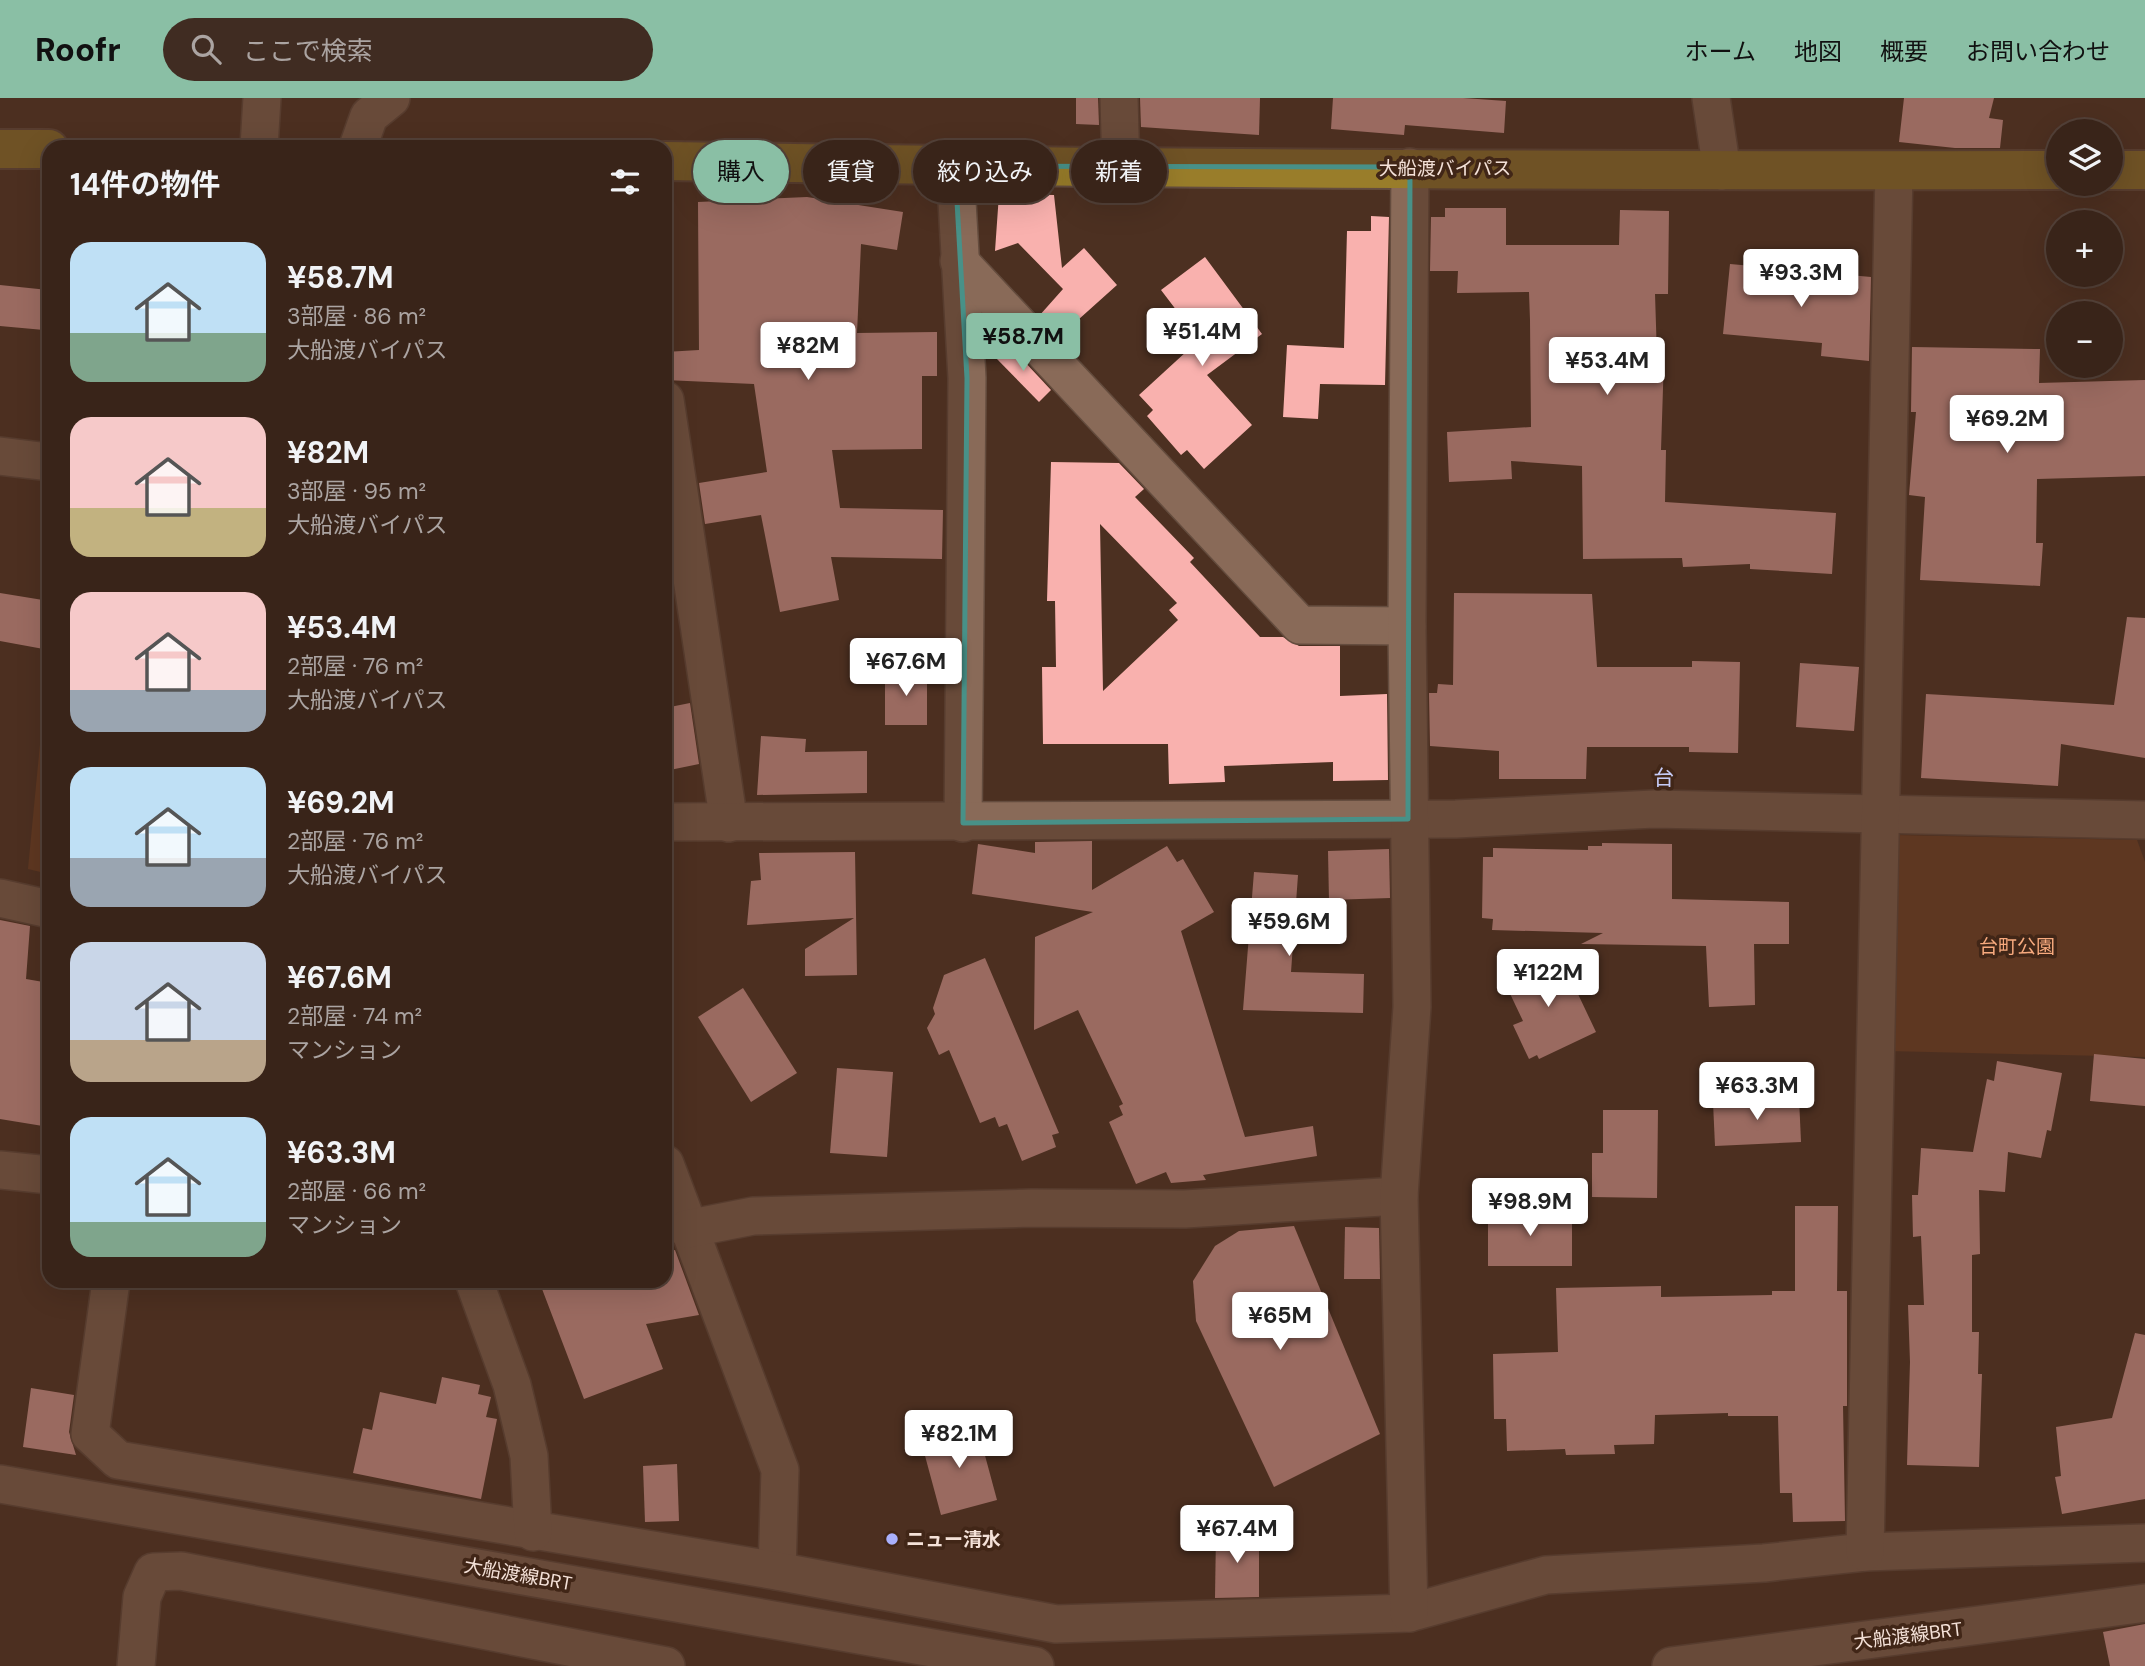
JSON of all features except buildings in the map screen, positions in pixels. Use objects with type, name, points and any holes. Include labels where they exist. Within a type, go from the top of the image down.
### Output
[{"type":"highway","points":[[0,149],[42,149]]},
{"type":"highway","name":"大船渡バイパス","points":[[672,161],[913,165]]},
{"type":"highway","name":"大船渡バイパス","points":[[1167,169],[2046,170]]},
{"type":"highway","points":[[2123,170],[2145,170]]},
{"type":"street","points":[[259,140],[262,98]]},
{"type":"street","points":[[361,140],[369,116],[391,98]]},
{"type":"street","points":[[1119,98],[1120,140]]},
{"type":"street","points":[[1711,98],[1722,171]]},
{"type":"street","points":[[1409,1614],[1399,1196],[1412,1007],[1407,626],[1410,167]]},
{"type":"street","points":[[1865,1552],[1894,171]]},
{"type":"street","points":[[957,203],[967,378],[963,823]]},
{"type":"street","points":[[959,261],[1300,625],[1407,626]]},
{"type":"street","points":[[672,446],[729,823]]},
{"type":"street","points":[[0,456],[42,461]]},
{"type":"street","points":[[672,822],[963,823],[1408,819],[1654,809],[2145,820]]},
{"type":"street","points":[[0,898],[42,907]]},
{"type":"street","points":[[0,1170],[42,1174]]},
{"type":"street","points":[[672,1185],[780,1470],[777,1571]]},
{"type":"street","points":[[687,1229],[753,1216],[1032,1208],[1185,1209],[1399,1196]]},
{"type":"street","points":[[110,1288],[90,1434],[118,1460],[777,1571],[1056,1623],[1409,1614],[1546,1575],[1764,1563],[1865,1552],[2145,1543]]},
{"type":"street","points":[[477,1288],[512,1385],[523,1432],[528,1456],[533,1532]]},
{"type":"street","name":"大船渡線BRT","points":[[0,1484],[1035,1666]]},
{"type":"street","points":[[136,1666],[142,1597],[153,1572],[181,1571],[666,1666]]},
{"type":"street","name":"大船渡線BRT","points":[[1671,1666],[2145,1603]]},
{"type":"highlighted area","points":[[955,166],[1410,167],[1408,819],[963,823],[967,378]]},
{"type":"green space","points":[[42,724],[42,872],[28,869]]},
{"type":"green space","name":"台町公園","points":[[1893,835],[2137,840],[2145,862],[2145,1057],[1888,1051]]},
{"type":"place","name":"ニュー清水","points":[[892,1539]]},
{"type":"district","name":"台","points":[[1664,778]]}]
